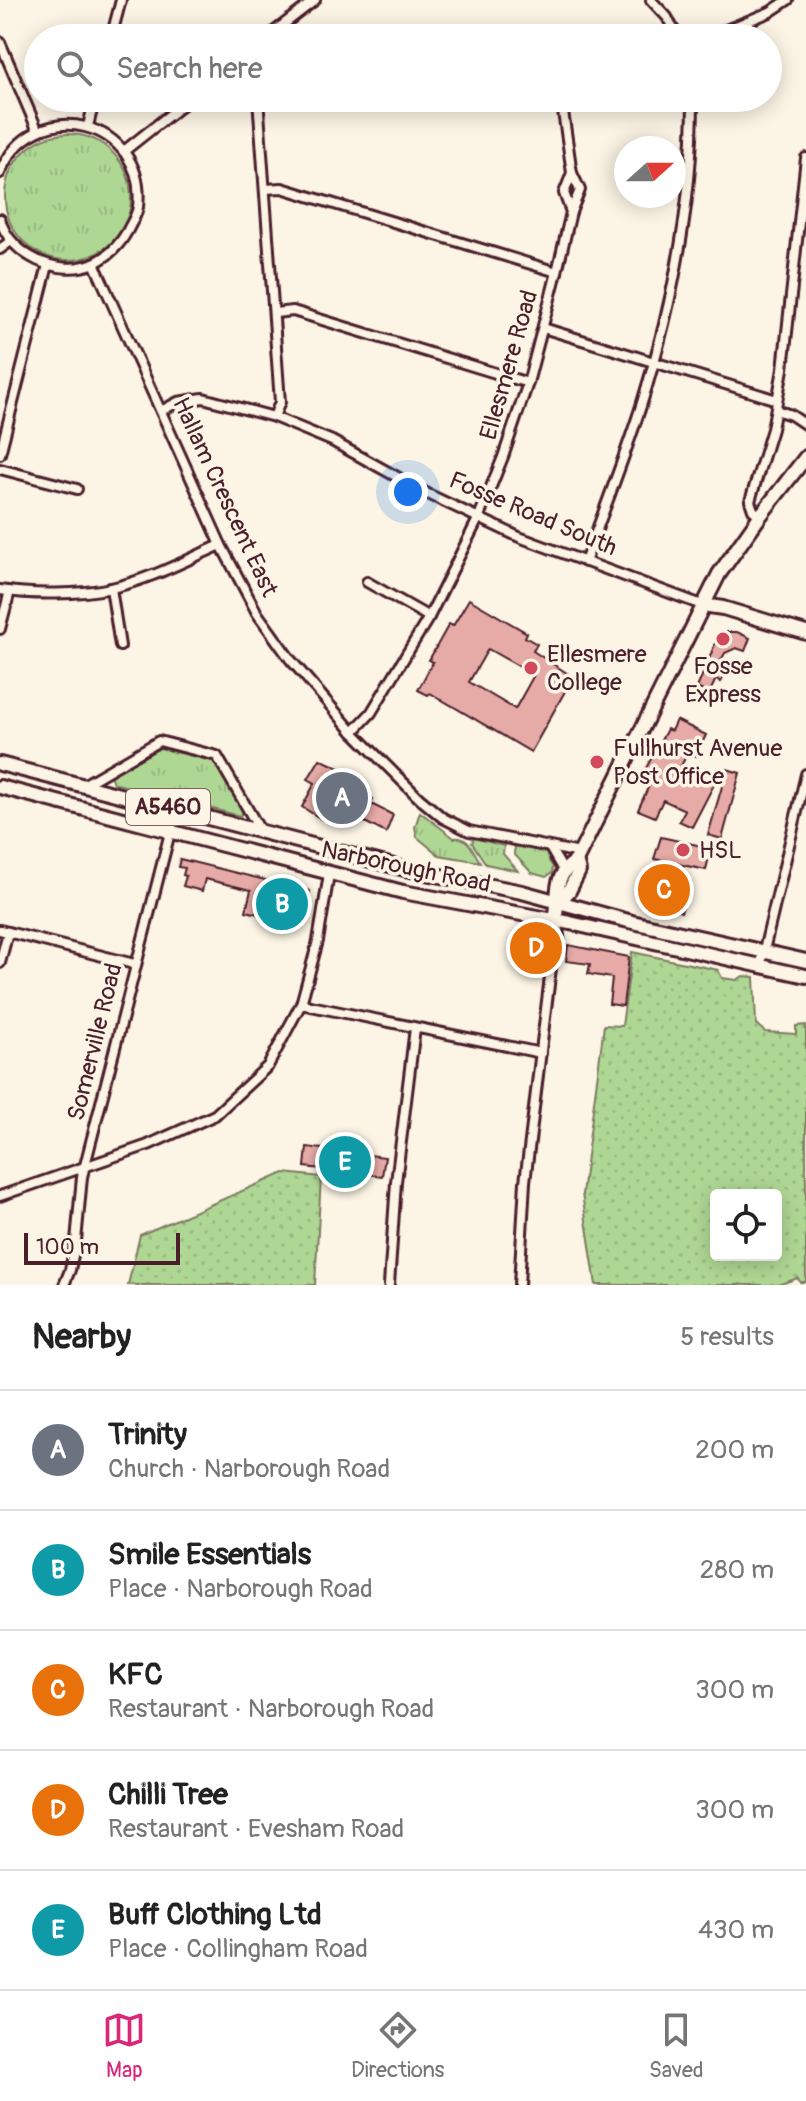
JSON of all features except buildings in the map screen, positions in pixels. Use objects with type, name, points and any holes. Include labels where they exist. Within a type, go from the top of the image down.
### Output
[{"type":"main road","points":[[555,920],[559,902],[556,883],[563,870],[578,857],[702,605],[721,571],[806,457]]},
{"type":"main road","name":"Fosse Road South","points":[[702,605],[723,608],[806,633]]},
{"type":"main road","name":"Narborough Road","points":[[0,764],[405,869],[806,961]]},
{"type":"main road","name":"Narborough Road","points":[[0,787],[403,892],[555,920],[806,976]]},
{"type":"main road","points":[[559,902],[569,891],[579,871],[578,857]]},
{"type":"street","points":[[115,24],[121,0]]},
{"type":"street","points":[[284,24],[315,0]]},
{"type":"street","points":[[651,0],[671,24]]},
{"type":"street","points":[[740,24],[770,12],[788,0]]},
{"type":"street","points":[[0,42],[24,98]]},
{"type":"street","points":[[30,112],[37,129]]},
{"type":"street","points":[[88,126],[92,112]]},
{"type":"street","points":[[124,151],[173,112]]},
{"type":"street","points":[[259,112],[280,402],[274,417]]},
{"type":"street","name":"Ellesmere Road","points":[[353,732],[377,704],[429,617],[478,519],[515,425],[543,328],[571,212],[580,190],[572,173],[563,112]]},
{"type":"street","points":[[585,562],[641,405],[666,308],[686,203],[692,112]]},
{"type":"street","points":[[0,173],[7,155],[37,129],[62,123],[88,126],[111,138],[124,151],[137,178],[138,210],[122,243],[94,263],[71,268],[48,265],[27,255],[11,241],[0,219]]},
{"type":"street","points":[[760,516],[753,510],[750,501],[776,410],[806,158]]},
{"type":"street","name":"Ellesmere Road","points":[[571,212],[564,193],[572,173]]},
{"type":"street","points":[[265,189],[282,188],[557,272]]},
{"type":"street","points":[[0,249],[11,241]]},
{"type":"street","name":"Hallam Crescent East","points":[[94,263],[221,545],[265,624],[290,659],[353,732],[443,818],[469,831],[578,857]]},
{"type":"street","points":[[0,454],[48,265]]},
{"type":"street","points":[[275,313],[293,311],[528,383]]},
{"type":"street","points":[[543,328],[777,400]]},
{"type":"street","name":"Fosse Road South","points":[[161,411],[178,402],[203,398],[274,417],[332,441],[478,519],[702,605]]},
{"type":"street","points":[[776,410],[806,425]]},
{"type":"street","points":[[0,469],[77,489]]},
{"type":"street","points":[[0,629],[5,591],[69,592],[111,588],[221,545]]},
{"type":"street","points":[[367,582],[429,617]]},
{"type":"street","points":[[111,588],[120,646]]},
{"type":"street","points":[[85,784],[159,741],[217,756],[261,832]]},
{"type":"street","points":[[760,967],[806,774]]},
{"type":"street","name":"Somerville Road","points":[[64,1285],[76,1241],[85,1166],[134,964],[176,809]]},
{"type":"street","points":[[550,848],[563,870]]},
{"type":"street","points":[[0,1196],[148,1145],[215,1115],[268,1066],[301,1004],[318,941],[329,874]]},
{"type":"street","points":[[519,1285],[525,1182],[552,960],[549,947],[555,920]]},
{"type":"street","points":[[0,963],[4,931],[134,964]]},
{"type":"street","points":[[301,1004],[541,1053]]},
{"type":"street","points":[[389,1285],[396,1182],[415,1028]]},
{"type":"green space","points":[[68,134],[92,139],[113,152],[126,173],[131,197],[126,221],[113,242],[92,255],[68,260],[44,255],[23,242],[10,221],[5,197],[10,173],[23,152],[44,139]]},
{"type":"green space","points":[[160,748],[216,762],[245,810],[240,816],[113,783],[110,775]]},
{"type":"green space","points":[[420,812],[454,838],[467,841],[480,862],[439,855],[417,837],[415,827]]},
{"type":"green space","points":[[474,838],[504,846],[503,854],[518,871],[486,864],[472,843]]},
{"type":"green space","points":[[515,846],[544,851],[552,859],[549,861],[553,867],[552,873],[546,877],[532,873],[514,854]]},
{"type":"green space","points":[[632,952],[718,970],[722,978],[737,980],[743,976],[754,977],[756,1024],[765,1032],[796,1034],[796,1026],[806,1025],[806,1282],[800,1282],[798,1278],[778,1285],[596,1285],[582,1194],[604,1025],[622,1026]]},
{"type":"green space","points":[[284,1173],[321,1177],[315,1285],[128,1285],[140,1235]]},
{"type":"place","name":"Fosse Express","points":[[723,639]]},
{"type":"place","name":"Ellesmere College","points":[[531,668]]},
{"type":"place","name":"Fullhurst Avenue Post Office","points":[[597,762]]},
{"type":"place","name":"Trinity","points":[[342,798]]},
{"type":"place","name":"HSL","points":[[683,850]]},
{"type":"place","name":"KFC","points":[[664,890]]},
{"type":"place","name":"Smile Essentials","points":[[282,904]]},
{"type":"place","name":"Chilli Tree","points":[[536,948]]},
{"type":"place","name":"Buff Clothing Ltd","points":[[345,1162]]}]
